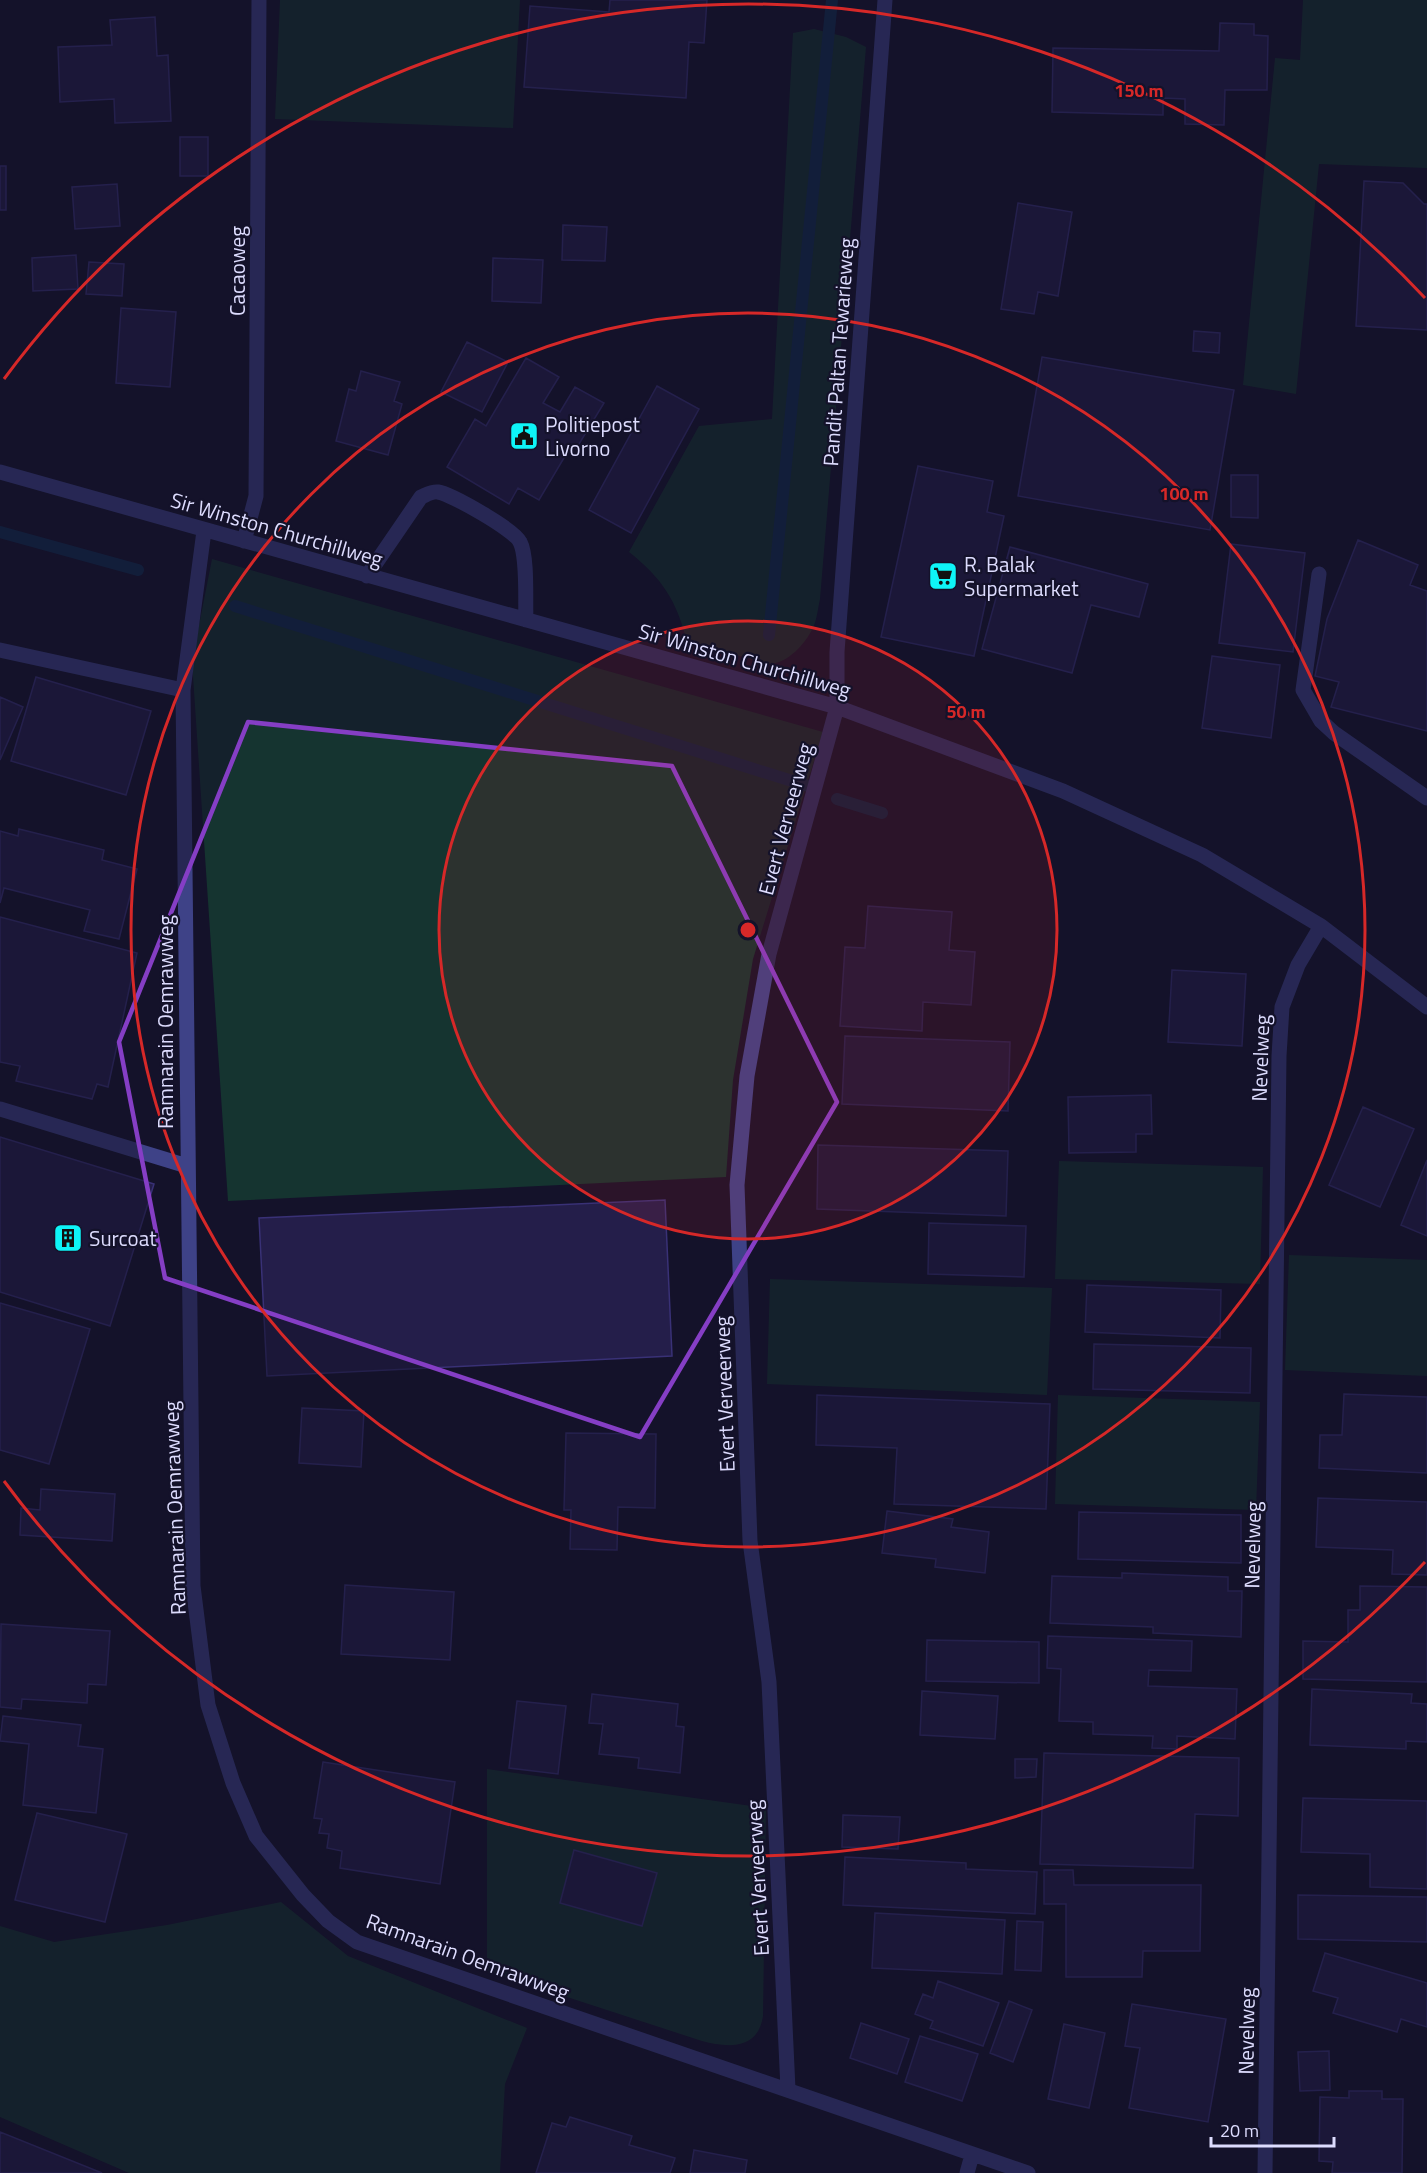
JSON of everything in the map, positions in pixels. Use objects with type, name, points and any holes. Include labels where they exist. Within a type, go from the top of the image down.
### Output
[{"type":"street","name":"Cacaoweg","points":[[244,542],[256,496],[259,0]]},
{"type":"street","name":"Pandit Paltan Tewarieweg","points":[[837,707],[838,640],[885,0]]},
{"type":"street","name":"Sir Winston Churchillweg","points":[[0,472],[837,707],[1063,791],[1202,855],[1321,926],[1427,1007]]},
{"type":"street","points":[[367,576],[421,497],[431,492],[439,492],[479,511],[514,533],[520,540],[524,559],[526,620]]},
{"type":"street","name":"Ramnarain Oemrawweg","points":[[204,531],[183,690],[193,1586],[208,1705],[233,1783],[256,1836],[303,1895],[328,1921],[357,1942],[1028,2173]]},
{"type":"street","points":[[1319,574],[1303,690],[1321,721],[1334,733],[1427,798]]},
{"type":"street","points":[[0,650],[183,690]]},
{"type":"street","name":"Evert Verveerweg","points":[[788,2089],[769,1682],[750,1541],[737,1185],[747,1076],[769,954],[837,707]]},
{"type":"street","name":"Nevelweg","points":[[1265,2173],[1282,1008],[1298,965],[1321,926]]},
{"type":"street","points":[[0,1109],[187,1166]]},
{"type":"street","points":[[967,2173],[972,2155]]},
{"type":"highlighted area","points":[[248,722],[672,766],[837,1102],[640,1437],[165,1278],[119,1042]]},
{"type":"green space","points":[[280,0],[520,0],[513,128],[275,119]]},
{"type":"green space","points":[[1303,0],[1427,0],[1427,168],[1319,164],[1296,394],[1243,385],[1275,58],[1300,60]]},
{"type":"green space","points":[[814,29],[846,37],[866,47],[820,599],[810,634],[795,652],[777,663],[770,664],[687,642],[678,614],[667,591],[651,571],[629,552],[699,426],[772,419],[793,33]]},
{"type":"green space","points":[[212,559],[823,732],[753,959],[733,1080],[726,1177],[228,1201],[192,661]]},
{"type":"green space","points":[[1059,1161],[1263,1167],[1260,1284],[1055,1279]]},
{"type":"green space","points":[[1289,1255],[1427,1260],[1427,1376],[1285,1370]]},
{"type":"green space","points":[[770,1279],[1052,1288],[1047,1395],[767,1384]]},
{"type":"green space","points":[[1058,1395],[1260,1402],[1256,1510],[1055,1504]]},
{"type":"green space","points":[[487,1769],[766,1808],[763,2016],[755,2035],[740,2044],[722,2045],[702,2041],[487,1971]]},
{"type":"green space","points":[[281,1902],[348,1956],[527,2028],[505,2084],[500,2173],[129,2173],[0,2117],[0,1926],[54,1942],[167,1925]]},
{"type":"building","points":[[610,0],[707,0],[704,43],[689,42],[686,98],[524,87],[530,6],[609,12]]},
{"type":"building","points":[[155,17],[157,56],[168,55],[171,121],[115,123],[114,99],[60,102],[58,47],[112,45],[110,20]]},
{"type":"building","points":[[1220,23],[1254,24],[1254,35],[1268,36],[1267,90],[1225,90],[1224,125],[1185,124],[1185,99],[1163,98],[1163,115],[1052,112],[1053,48],[1219,51]]},
{"type":"building","points":[[180,137],[208,137],[208,176],[180,176]]},
{"type":"building","points":[[0,166],[6,166],[6,210],[0,210]]},
{"type":"building","points":[[1364,181],[1403,183],[1424,204],[1427,204],[1427,330],[1356,326]]},
{"type":"building","points":[[117,184],[120,226],[75,229],[72,187]]},
{"type":"building","points":[[1018,203],[1072,212],[1058,296],[1038,292],[1034,314],[1001,309]]},
{"type":"building","points":[[563,225],[607,227],[605,261],[562,260]]},
{"type":"building","points":[[76,255],[78,289],[33,291],[32,258]]},
{"type":"building","points":[[493,258],[543,260],[541,303],[492,301]]},
{"type":"building","points":[[89,262],[124,264],[122,296],[86,294]]},
{"type":"building","points":[[121,308],[176,312],[170,387],[116,383]]},
{"type":"building","points":[[1194,331],[1220,333],[1219,353],[1193,351]]},
{"type":"building","points":[[467,342],[508,362],[482,412],[441,392]]},
{"type":"building","points":[[1042,357],[1234,390],[1210,530],[1018,496]]},
{"type":"building","name":"Politiepost Livorno","points":[[526,358],[559,377],[543,403],[560,412],[575,387],[604,403],[576,449],[571,446],[539,500],[518,488],[509,504],[447,467],[475,419],[486,426]]},
{"type":"building","points":[[361,371],[400,382],[394,401],[402,404],[388,455],[336,441],[349,389],[356,391]]},
{"type":"building","points":[[657,386],[699,409],[631,533],[589,510]]},
{"type":"building","name":"R. Balak Supermarket","points":[[918,466],[993,481],[987,512],[1004,516],[974,656],[881,637]]},
{"type":"building","points":[[1231,475],[1258,475],[1258,518],[1231,517]]},
{"type":"building","points":[[1358,540],[1418,565],[1410,585],[1427,591],[1427,731],[1331,707],[1339,682],[1315,676],[1327,619]]},
{"type":"building","points":[[1231,544],[1305,553],[1293,652],[1219,643]]},
{"type":"building","points":[[1010,547],[1148,584],[1139,617],[1091,605],[1072,673],[982,649]]},
{"type":"building","points":[[1212,656],[1280,665],[1271,738],[1202,728]]},
{"type":"building","points":[[36,677],[151,711],[126,795],[11,761]]},
{"type":"building","points":[[0,697],[23,707],[0,760]]},
{"type":"building","points":[[19,829],[104,850],[102,860],[137,869],[119,939],[84,931],[90,910],[4,888],[0,903],[0,831],[18,836]]},
{"type":"building","points":[[868,906],[952,912],[949,950],[975,952],[971,1005],[923,1002],[922,1031],[840,1026],[845,947],[865,948]]},
{"type":"building","points":[[0,917],[137,953],[108,1087],[97,1084],[92,1099],[16,1081],[20,1066],[0,1062]]},
{"type":"building","points":[[1172,970],[1246,974],[1242,1046],[1168,1042]]},
{"type":"building","points":[[845,1036],[1010,1042],[1008,1111],[842,1104]]},
{"type":"building","points":[[1151,1095],[1152,1134],[1136,1134],[1136,1152],[1069,1153],[1068,1097]]},
{"type":"building","points":[[1363,1107],[1414,1129],[1380,1207],[1329,1185]]},
{"type":"building","name":"Surcoat","points":[[0,1137],[154,1184],[110,1326],[0,1292]]},
{"type":"building","points":[[818,1145],[1008,1151],[1006,1216],[817,1209]]},
{"type":"building","points":[[1427,1160],[1427,1236],[1401,1225]]},
{"type":"building","points":[[665,1200],[672,1356],[267,1376],[259,1218]]},
{"type":"building","points":[[929,1223],[1026,1226],[1024,1277],[928,1274]]},
{"type":"building","points":[[1087,1285],[1221,1290],[1220,1338],[1085,1332]]},
{"type":"building","points":[[0,1303],[90,1329],[49,1464],[0,1450]]},
{"type":"building","points":[[1094,1344],[1251,1348],[1250,1393],[1093,1389]]},
{"type":"building","points":[[1344,1394],[1427,1397],[1427,1473],[1319,1468],[1320,1435],[1342,1435]]},
{"type":"building","points":[[817,1395],[1050,1404],[1046,1509],[894,1504],[897,1448],[816,1445]]},
{"type":"building","points":[[302,1408],[364,1411],[361,1467],[299,1463]]},
{"type":"building","points":[[566,1433],[656,1434],[655,1508],[618,1507],[617,1550],[570,1549],[571,1510],[564,1510]]},
{"type":"building","points":[[41,1489],[115,1494],[112,1541],[20,1535],[21,1508],[40,1510]]},
{"type":"building","points":[[1318,1498],[1427,1502],[1427,1575],[1392,1574],[1393,1550],[1316,1547]]},
{"type":"building","points":[[887,1511],[953,1519],[951,1527],[989,1532],[985,1573],[935,1567],[936,1559],[882,1553]]},
{"type":"building","points":[[1079,1512],[1241,1515],[1241,1563],[1078,1559]]},
{"type":"building","points":[[1122,1573],[1228,1577],[1228,1591],[1242,1591],[1241,1637],[1153,1633],[1153,1627],[1050,1623],[1052,1576],[1122,1578]]},
{"type":"building","points":[[345,1585],[454,1592],[450,1660],[341,1654]]},
{"type":"building","points":[[1360,1586],[1427,1587],[1427,1682],[1303,1679],[1303,1641],[1348,1642],[1348,1610],[1360,1610]]},
{"type":"building","points":[[1,1624],[110,1631],[106,1685],[88,1684],[87,1703],[22,1699],[21,1709],[0,1707]]},
{"type":"building","points":[[1048,1636],[1192,1641],[1191,1671],[1149,1670],[1148,1686],[1237,1689],[1235,1739],[1177,1736],[1177,1749],[1152,1748],[1153,1736],[1093,1734],[1093,1722],[1059,1721],[1061,1669],[1047,1668]]},
{"type":"building","points":[[927,1640],[1039,1642],[1039,1683],[926,1681]]},
{"type":"building","points":[[1312,1689],[1412,1694],[1411,1703],[1427,1704],[1427,1742],[1406,1741],[1406,1749],[1310,1745]]},
{"type":"building","points":[[922,1691],[998,1696],[995,1739],[920,1735]]},
{"type":"building","points":[[592,1694],[678,1704],[676,1726],[684,1727],[680,1773],[638,1768],[639,1758],[599,1754],[603,1724],[589,1723]]},
{"type":"building","points":[[517,1701],[566,1706],[558,1774],[509,1768]]},
{"type":"building","points":[[3,1716],[81,1725],[78,1746],[103,1749],[96,1813],[23,1805],[29,1744],[0,1741]]},
{"type":"building","points":[[1044,1753],[1239,1758],[1238,1816],[1195,1814],[1193,1868],[1040,1864]]},
{"type":"building","points":[[1015,1759],[1037,1759],[1036,1777],[1015,1778]]},
{"type":"building","points":[[323,1762],[455,1782],[440,1884],[340,1868],[342,1851],[327,1848],[329,1834],[319,1833],[322,1819],[314,1818]]},
{"type":"building","points":[[1303,1798],[1427,1801],[1427,1889],[1370,1887],[1370,1854],[1301,1852]]},
{"type":"building","points":[[37,1813],[127,1834],[105,1922],[15,1900]]},
{"type":"building","points":[[843,1815],[900,1817],[898,1849],[842,1847]]},
{"type":"building","points":[[574,1850],[657,1873],[642,1926],[560,1903]]},
{"type":"building","points":[[845,1857],[966,1863],[966,1869],[1037,1872],[1035,1914],[843,1905]]},
{"type":"building","points":[[1044,1870],[1073,1870],[1074,1885],[1201,1885],[1200,1951],[1143,1951],[1142,1977],[1066,1977],[1066,1904],[1044,1904]]},
{"type":"building","points":[[1298,1895],[1427,1897],[1427,1942],[1298,1939]]},
{"type":"building","points":[[875,1913],[1005,1920],[1002,1974],[872,1968]]},
{"type":"building","points":[[1017,1921],[1043,1922],[1041,1971],[1015,1970]]},
{"type":"building","points":[[1325,1953],[1427,1983],[1427,2027],[1401,2019],[1397,2032],[1333,2013],[1338,1998],[1313,1991]]},
{"type":"building","points":[[938,1981],[999,2003],[983,2046],[930,2028],[933,2021],[915,2014],[923,1994],[933,1998]]},
{"type":"building","points":[[1009,2001],[1032,2010],[1013,2062],[990,2053]]},
{"type":"building","points":[[1132,2004],[1226,2019],[1208,2122],[1129,2108],[1140,2048],[1125,2046]]},
{"type":"building","points":[[861,2023],[909,2039],[897,2074],[850,2058]]},
{"type":"building","points":[[1064,2024],[1105,2033],[1089,2108],[1048,2099]]},
{"type":"building","points":[[920,2036],[978,2054],[962,2101],[905,2082]]},
{"type":"building","points":[[1329,2051],[1330,2090],[1300,2091],[1298,2052]]},
{"type":"building","points":[[1349,2091],[1382,2091],[1382,2099],[1403,2099],[1402,2173],[1332,2173],[1333,2162],[1319,2161],[1320,2097],[1349,2098]]},
{"type":"building","points":[[570,2117],[632,2136],[629,2145],[675,2158],[670,2173],[536,2173],[552,2123],[566,2127]]},
{"type":"building","points":[[0,2132],[102,2173],[0,2173]]},
{"type":"building","points":[[694,2150],[747,2160],[745,2173],[690,2173]]},
{"type":"waterway","points":[[769,635],[832,0]]},
{"type":"waterway","points":[[0,532],[138,570]]},
{"type":"waterway","points":[[235,606],[808,786]]},
{"type":"waterway","points":[[837,799],[882,813]]},
{"type":"place","name":"Politiepost Livorno","points":[[524,436]]},
{"type":"place","name":"R. Balak Supermarket","points":[[943,576]]},
{"type":"place","name":"Surcoat","points":[[68,1238]]}]
